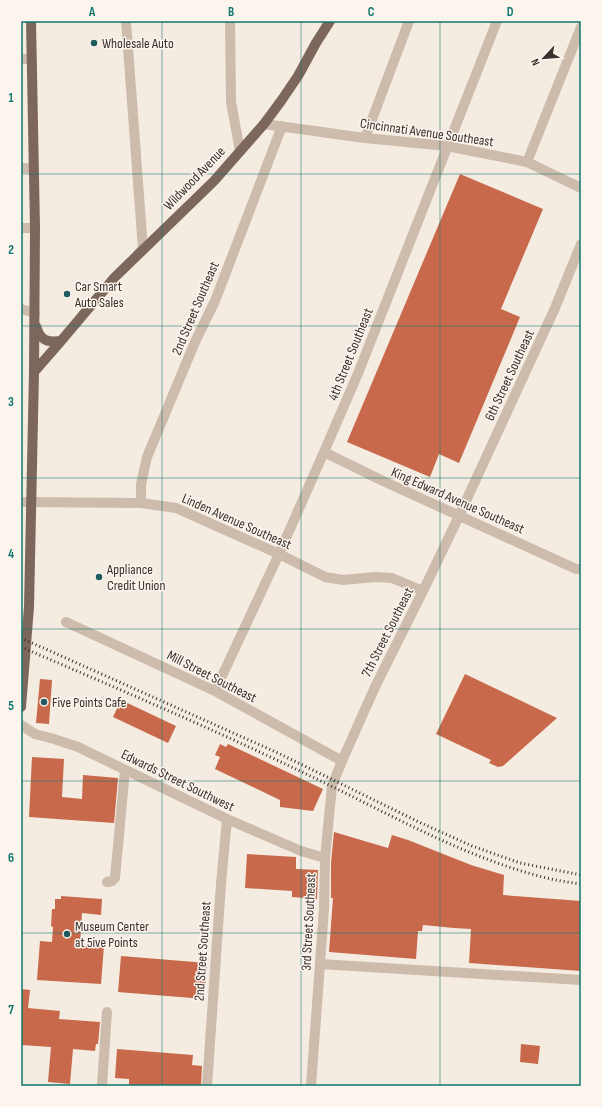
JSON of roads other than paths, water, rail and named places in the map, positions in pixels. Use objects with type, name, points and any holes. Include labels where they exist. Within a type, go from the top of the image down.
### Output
[{"type":"main road","points":[[21,707],[29,607],[35,316],[31,21]]},
{"type":"main road","name":"Wildwood Avenue","points":[[34,372],[115,277],[214,181],[264,124],[298,76],[329,22]]},
{"type":"main road","points":[[35,316],[38,333],[45,340],[54,342],[61,341]]},
{"type":"street","points":[[126,21],[143,249],[134,258]]},
{"type":"street","points":[[230,21],[231,102],[240,151]]},
{"type":"street","points":[[365,138],[409,21]]},
{"type":"street","name":"4th Street Southeast","points":[[214,691],[279,554],[359,371],[497,21]]},
{"type":"street","points":[[527,162],[581,28]]},
{"type":"street","points":[[21,59],[32,59]]},
{"type":"street","name":"Cincinnati Avenue Southeast","points":[[264,124],[365,138],[447,146],[527,162],[581,188]]},
{"type":"street","name":"2nd Street Southeast","points":[[141,504],[141,484],[147,457],[195,342],[215,301],[282,126]]},
{"type":"street","points":[[21,168],[33,168]]},
{"type":"street","points":[[21,228],[35,228]]},
{"type":"street","name":"6th Street Southeast","points":[[459,516],[555,308],[581,244]]},
{"type":"street","points":[[21,309],[35,316]]},
{"type":"street","name":"King Edward Avenue Southeast","points":[[324,452],[459,516],[576,569],[581,569]]},
{"type":"street","name":"Linden Avenue Southeast","points":[[21,502],[141,504],[176,508],[279,554],[325,577],[343,580],[375,577],[392,578],[423,591]]},
{"type":"street","name":"7th Street Southeast","points":[[342,761],[375,687],[459,516]]},
{"type":"street","name":"Mill Street Southeast","points":[[66,622],[214,691],[342,761]]},
{"type":"street","name":"Edwards Street Southwest","points":[[21,725],[35,734],[78,747],[227,819],[301,851],[325,858]]},
{"type":"street","name":"3rd Street Southeast","points":[[311,1086],[324,909],[325,858],[332,786],[342,761]]},
{"type":"street","points":[[107,882],[112,881],[115,878],[125,770]]},
{"type":"street","name":"2nd Street Southeast","points":[[207,1086],[227,819]]},
{"type":"street","points":[[320,964],[581,980]]},
{"type":"street","points":[[102,1086],[107,1012]]},
{"type":"railway","points":[[21,638],[278,753],[421,823],[472,846],[520,863],[581,875]]},
{"type":"railway","points":[[21,647],[234,740],[419,830],[478,856],[508,867],[550,879],[581,884]]},
{"type":"place","name":"Wholesale Auto","points":[[94,43]]},
{"type":"place","name":"Car Smart Auto Sales","points":[[67,294]]},
{"type":"place","name":"Appliance Credit Union","points":[[99,577]]},
{"type":"place","name":"Five Points Cafe","points":[[44,702]]},
{"type":"place","name":"Museum Center at 5ive Points","points":[[67,934]]}]
